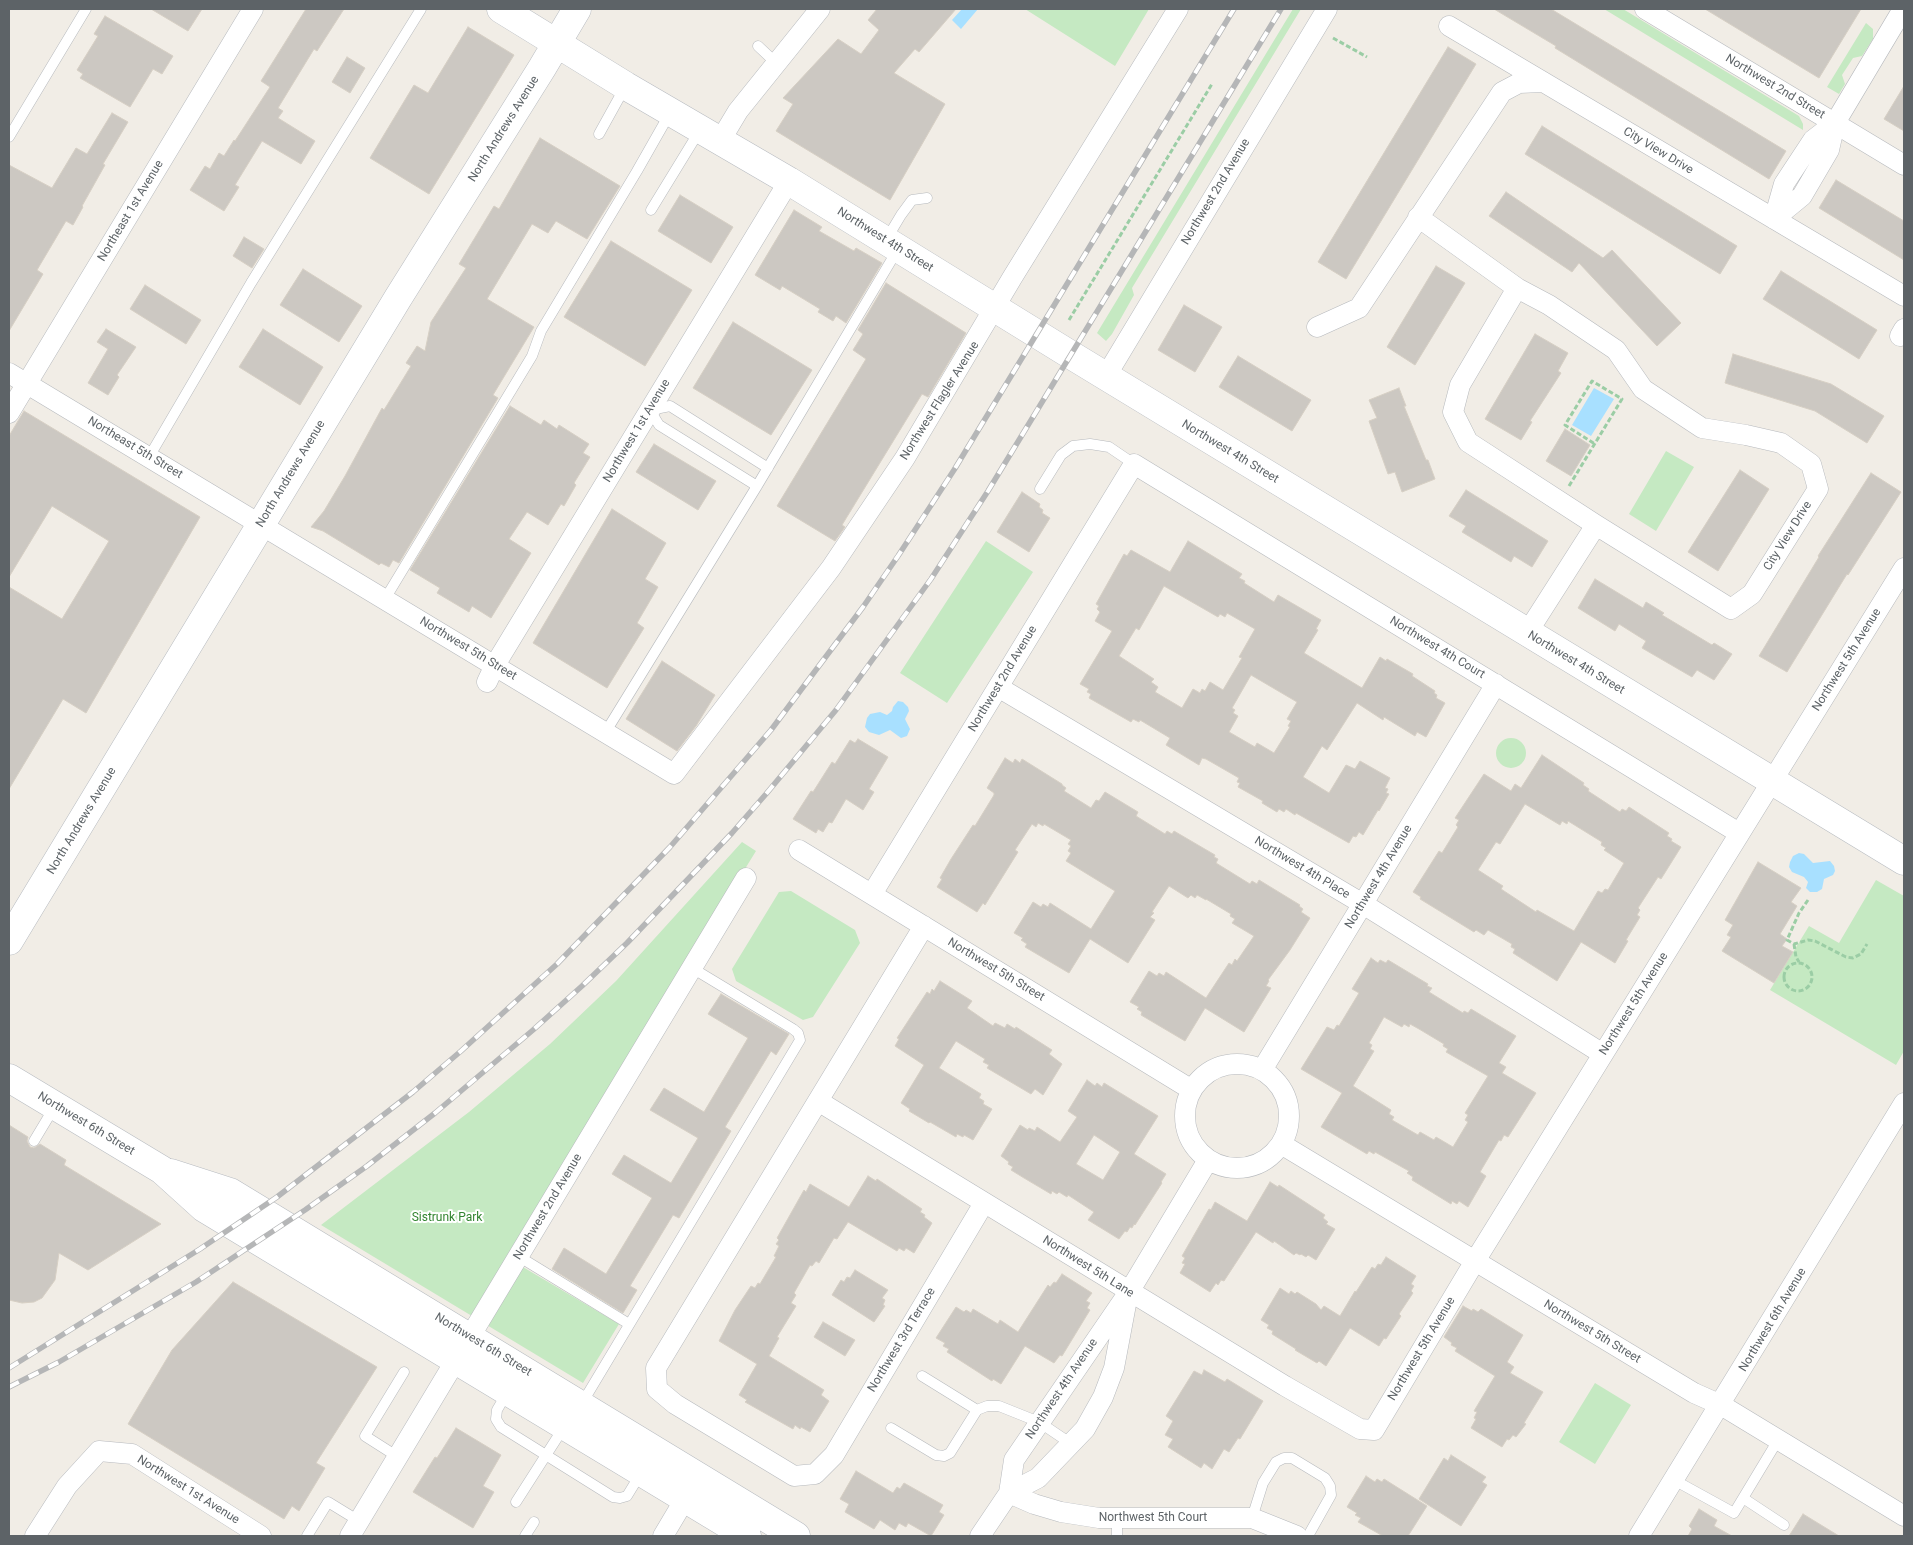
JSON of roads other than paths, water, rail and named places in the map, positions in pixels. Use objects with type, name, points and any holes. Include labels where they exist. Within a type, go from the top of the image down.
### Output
[{"type":"street","name":"Northeast 1st Avenue","points":[[9,413],[253,9]]},
{"type":"street","name":"Northwest 4th Street","points":[[501,9],[626,86],[789,181],[1904,862]]},
{"type":"street","name":"North Andrews Avenue","points":[[9,941],[398,298],[577,9]]},
{"type":"street","points":[[710,135],[738,111],[820,9]]},
{"type":"street","name":"Northwest Flagler Avenue","points":[[674,774],[831,568],[905,458],[1178,9]]},
{"type":"street","name":"Northwest 2nd Avenue","points":[[1106,376],[1327,9]]},
{"type":"street","name":"Northwest 2nd Street","points":[[1645,9],[1904,165]]},
{"type":"street","points":[[1774,219],[1802,196],[1829,150],[1835,123],[1903,9]]},
{"type":"street","name":"City View Drive","points":[[1449,26],[1904,296]]},
{"type":"street","points":[[1318,326],[1359,308],[1502,92],[1519,83],[1542,82]]},
{"type":"street","name":"Northwest 1st Avenue","points":[[491,674],[789,181]]},
{"type":"street","name":"City View Drive","points":[[1418,217],[1517,288],[1549,305],[1616,350],[1643,389],[1702,428],[1781,443],[1811,464],[1818,489],[1752,594],[1731,609],[1468,442],[1453,412],[1460,385],[1517,288]]},
{"type":"street","name":"Northeast 5th Street","points":[[9,372],[261,524]]},
{"type":"street","name":"Northwest 2nd Avenue","points":[[872,894],[1134,464]]},
{"type":"street","name":"Northwest 4th Court","points":[[1134,464],[1739,833]]},
{"type":"street","name":"Northwest 5th Street","points":[[261,524],[386,599],[491,674],[605,733],[674,774]]},
{"type":"street","points":[[1527,633],[1596,525]]},
{"type":"street","name":"Northwest 5th Avenue","points":[[1360,1429],[1374,1430],[1475,1261],[1904,568]]},
{"type":"street","name":"Northwest 4th Avenue","points":[[1262,1070],[1496,684]]},
{"type":"street","name":"Northwest 4th Place","points":[[998,687],[1363,904],[1603,1054]]},
{"type":"street","name":"Northwest 5th Street","points":[[799,850],[1192,1090]]},
{"type":"street","name":"Northwest 2nd Avenue","points":[[355,1529],[746,878]]},
{"type":"street","points":[[818,1101],[924,926]]},
{"type":"street","points":[[1231,1064],[1247,1065],[1262,1070],[1274,1079],[1283,1090],[1288,1103],[1290,1118],[1281,1144],[1271,1156],[1257,1164],[1241,1168],[1225,1166],[1208,1160],[1198,1150],[1190,1136],[1186,1121],[1187,1105],[1192,1090],[1202,1078],[1216,1069],[1231,1064]]},
{"type":"street","name":"Northwest 6th Street","points":[[9,1078],[162,1170],[204,1208],[463,1349],[581,1405],[796,1536]]},
{"type":"street","name":"Northwest 5th Lane","points":[[818,1101],[1129,1292],[1360,1429]]},
{"type":"street","name":"Northwest 3rd Terrace","points":[[818,1101],[656,1368],[657,1389],[675,1404],[794,1476],[815,1474],[834,1455],[984,1203]]},
{"type":"street","name":"Northwest 6th Avenue","points":[[1639,1536],[1721,1405],[1904,1103]]},
{"type":"street","name":"Northwest 5th Street","points":[[1281,1144],[1694,1393],[1721,1405],[1904,1516]]},
{"type":"street","name":"Northwest 4th Avenue","points":[[980,1536],[1009,1493],[1014,1460],[1129,1292],[1208,1160]]},
{"type":"street","name":"Northwest 4th Avenue","points":[[1009,1493],[1038,1478],[1085,1429],[1103,1397],[1114,1368],[1129,1292]]},
{"type":"street","name":"Northwest 6th Street","points":[[463,1349],[508,1392],[747,1536]]},
{"type":"street","name":"Northwest 1st Avenue","points":[[36,1536],[67,1486],[99,1451],[132,1454],[261,1536]]},
{"type":"street","name":"Northwest 5th Court","points":[[1009,1493],[1034,1504],[1061,1512],[1099,1518],[1117,1527],[1252,1518],[1297,1536]]},
{"type":"street","points":[[663,1536],[685,1499]]},
{"type":"lane","points":[[9,137],[86,9]]},
{"type":"lane","points":[[149,457],[251,283],[421,9]]},
{"type":"lane","points":[[758,46],[776,63]]},
{"type":"lane","points":[[599,134],[626,86]]},
{"type":"lane","points":[[386,599],[532,356],[541,331],[637,171],[670,112]]},
{"type":"lane","points":[[651,210],[710,135]]},
{"type":"lane","points":[[605,733],[768,468],[892,245],[901,215],[912,200],[928,198]]},
{"type":"lane","points":[[757,486],[659,425],[650,410],[670,406],[768,468]]},
{"type":"lane","points":[[1040,489],[1061,455],[1073,446],[1090,444],[1109,447],[1134,464]]},
{"type":"lane","points":[[581,1405],[800,1040],[798,1034],[793,1029],[692,968]]},
{"type":"lane","points":[[34,1140],[55,1106]]},
{"type":"lane","points":[[518,1256],[630,1324]]},
{"type":"lane","points":[[398,1457],[365,1436],[404,1372]]},
{"type":"lane","points":[[922,1376],[977,1410]]},
{"type":"lane","points":[[508,1392],[497,1410],[496,1419],[501,1426],[613,1497],[627,1496],[641,1472]]},
{"type":"lane","points":[[891,1428],[936,1456],[944,1456],[950,1453],[977,1410],[987,1406],[999,1406],[1039,1422],[1070,1443]]},
{"type":"lane","points":[[516,1502],[565,1426]]},
{"type":"lane","points":[[1674,1480],[1734,1513],[1778,1440]]},
{"type":"lane","points":[[1252,1518],[1263,1482],[1276,1462],[1284,1458],[1292,1458],[1325,1478],[1330,1486],[1331,1495],[1308,1536]]},
{"type":"lane","points":[[1744,1498],[1784,1525]]},
{"type":"lane","points":[[307,1536],[328,1502],[355,1529]]},
{"type":"lane","points":[[525,1536],[534,1522]]},
{"type":"water","points":[[962,9],[978,9],[961,29],[952,20]]},
{"type":"water","points":[[1594,388],[1614,399],[1591,436],[1572,425]]},
{"type":"water","points":[[898,701],[903,702],[908,707],[909,711],[905,719],[910,729],[907,736],[901,738],[890,730],[879,735],[869,732],[865,727],[870,714],[880,712],[887,715]]},
{"type":"water","points":[[1799,853],[1804,854],[1813,863],[1830,861],[1834,866],[1835,871],[1833,875],[1824,879],[1822,889],[1817,892],[1810,892],[1806,888],[1808,882],[1804,877],[1792,872],[1789,867],[1793,856]]},
{"type":"railway","points":[[9,1368],[200,1249],[277,1197],[413,1092],[557,964],[670,847],[771,730],[863,607],[898,556],[954,470],[1234,9]]},
{"type":"railway","points":[[9,1387],[59,1362],[196,1282],[305,1210],[367,1166],[435,1113],[582,986],[627,943],[732,833],[836,710],[931,579],[988,491],[1281,9]]},
{"type":"park label","name":"Sistrunk Park","points":[[447,1218]]}]
